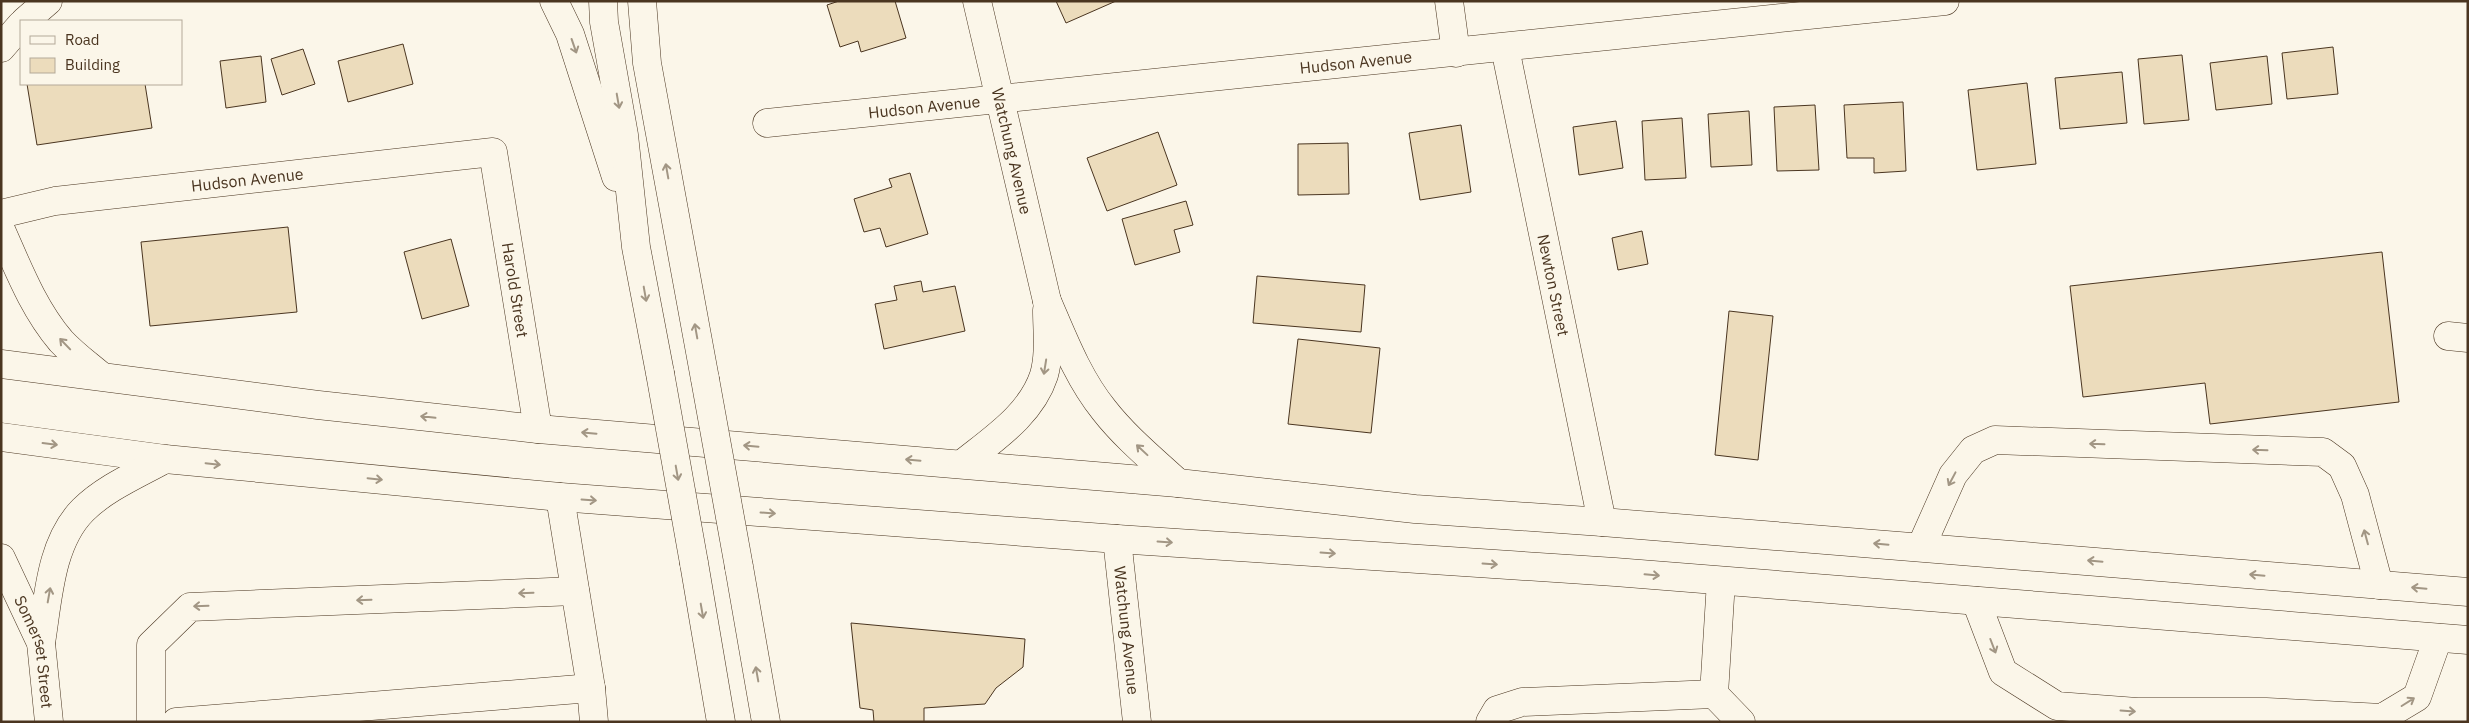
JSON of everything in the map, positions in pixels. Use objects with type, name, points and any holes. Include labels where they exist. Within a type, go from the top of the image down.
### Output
[{"type":"main road","points":[[26,20],[48,1]]},
{"type":"main road","points":[[554,1],[570,34],[589,89],[636,246]]},
{"type":"main road","points":[[603,1],[604,22],[624,135],[636,246],[721,722]]},
{"type":"main road","points":[[642,1],[647,63],[766,722]]},
{"type":"main road","name":"Watchung Avenue","points":[[977,1],[1002,100],[1047,300]]},
{"type":"main road","points":[[1450,1],[1456,53]]},
{"type":"main road","name":"Hudson Avenue","points":[[767,123],[1505,48],[1929,2]]},
{"type":"main road","points":[[1,48],[20,26]]},
{"type":"main road","name":"Newton Street","points":[[1505,48],[1602,522]]},
{"type":"main road","name":"Hudson Avenue","points":[[1,214],[55,200],[493,152]]},
{"type":"main road","name":"Harold Street","points":[[493,152],[538,429]]},
{"type":"main road","points":[[1,230],[35,304],[48,325],[62,342],[101,376]]},
{"type":"main road","points":[[1047,300],[1071,356],[1103,409],[1122,430],[1178,483]]},
{"type":"main road","points":[[962,464],[1011,425],[1024,411],[1036,392],[1044,374],[1047,352],[1047,300]]},
{"type":"main road","points":[[1,364],[318,405],[538,429],[1178,483],[1415,509],[1921,547],[2468,592]]},
{"type":"main road","points":[[1,437],[164,459],[560,498],[1721,581],[2468,640]]},
{"type":"main road","points":[[1921,547],[1953,475],[1972,450],[1995,440],[2323,452],[2342,466],[2355,495],[2378,584]]},
{"type":"main road","points":[[41,643],[52,575],[59,552],[70,528],[82,510],[102,495],[164,459]]},
{"type":"main road","points":[[560,498],[591,688],[594,722]]},
{"type":"main road","name":"Watchung Avenue","points":[[1117,539],[1137,722]]},
{"type":"main road","name":"Somerset Street","points":[[1,558],[41,643],[49,722]]},
{"type":"main road","points":[[1721,581],[1714,694],[1741,722]]},
{"type":"main road","points":[[151,722],[151,645],[190,607],[575,591]]},
{"type":"main road","points":[[1976,601],[2003,672],[2057,706],[2137,712],[2266,712],[2382,718],[2417,697],[2438,638]]},
{"type":"main road","points":[[176,722],[591,688]]},
{"type":"main road","points":[[1490,722],[1497,710],[1522,702],[1714,694]]},
{"type":"building","points":[[839,1],[895,1],[906,38],[861,52],[858,41],[840,47],[827,5]]},
{"type":"building","points":[[1056,1],[1116,1],[1066,23]]},
{"type":"building","points":[[403,44],[413,84],[348,102],[338,61]]},
{"type":"building","points":[[2333,47],[2338,94],[2287,99],[2282,53]]},
{"type":"building","points":[[303,49],[315,84],[282,95],[271,59]]},
{"type":"building","points":[[2182,55],[2189,120],[2144,124],[2138,59]]},
{"type":"building","points":[[261,56],[266,102],[226,108],[220,61]]},
{"type":"building","points":[[2267,56],[2272,104],[2216,110],[2210,63]]},
{"type":"building","points":[[2122,72],[2127,123],[2060,129],[2055,78]]},
{"type":"building","points":[[2027,83],[2036,164],[1977,170],[1968,90]]},
{"type":"building","points":[[27,85],[145,85],[152,128],[37,145]]},
{"type":"building","points":[[1903,102],[1906,171],[1874,173],[1874,158],[1847,158],[1844,105]]},
{"type":"building","points":[[1815,105],[1819,170],[1777,171],[1774,107]]},
{"type":"building","points":[[1749,111],[1752,165],[1711,167],[1708,114]]},
{"type":"building","points":[[1682,118],[1686,178],[1645,180],[1642,121]]},
{"type":"building","points":[[1616,121],[1623,168],[1579,175],[1573,127]]},
{"type":"building","points":[[1461,125],[1471,192],[1420,200],[1409,133]]},
{"type":"building","points":[[1158,132],[1177,185],[1107,211],[1087,158]]},
{"type":"building","points":[[1348,143],[1349,194],[1298,195],[1298,144]]},
{"type":"building","points":[[910,173],[928,234],[886,247],[880,228],[864,232],[854,199],[892,187],[889,179]]},
{"type":"building","points":[[1186,201],[1193,225],[1174,230],[1180,252],[1135,265],[1122,219]]},
{"type":"building","points":[[288,227],[297,312],[150,326],[141,242]]},
{"type":"building","points":[[1642,231],[1648,264],[1618,270],[1612,238]]},
{"type":"building","points":[[451,239],[469,306],[422,319],[404,252]]},
{"type":"building","points":[[2382,252],[2399,402],[2210,424],[2205,383],[2083,397],[2070,286]]},
{"type":"building","points":[[1257,276],[1365,285],[1361,332],[1253,323]]},
{"type":"building","points":[[921,281],[923,292],[955,286],[965,331],[884,349],[875,304],[897,300],[894,286]]},
{"type":"building","points":[[1729,311],[1773,316],[1758,460],[1715,455]]},
{"type":"building","points":[[1298,339],[1380,348],[1371,433],[1288,424]]},
{"type":"building","points":[[851,623],[1025,639],[1023,667],[996,688],[985,704],[924,708],[924,722],[874,722],[873,710],[860,708]]}]
